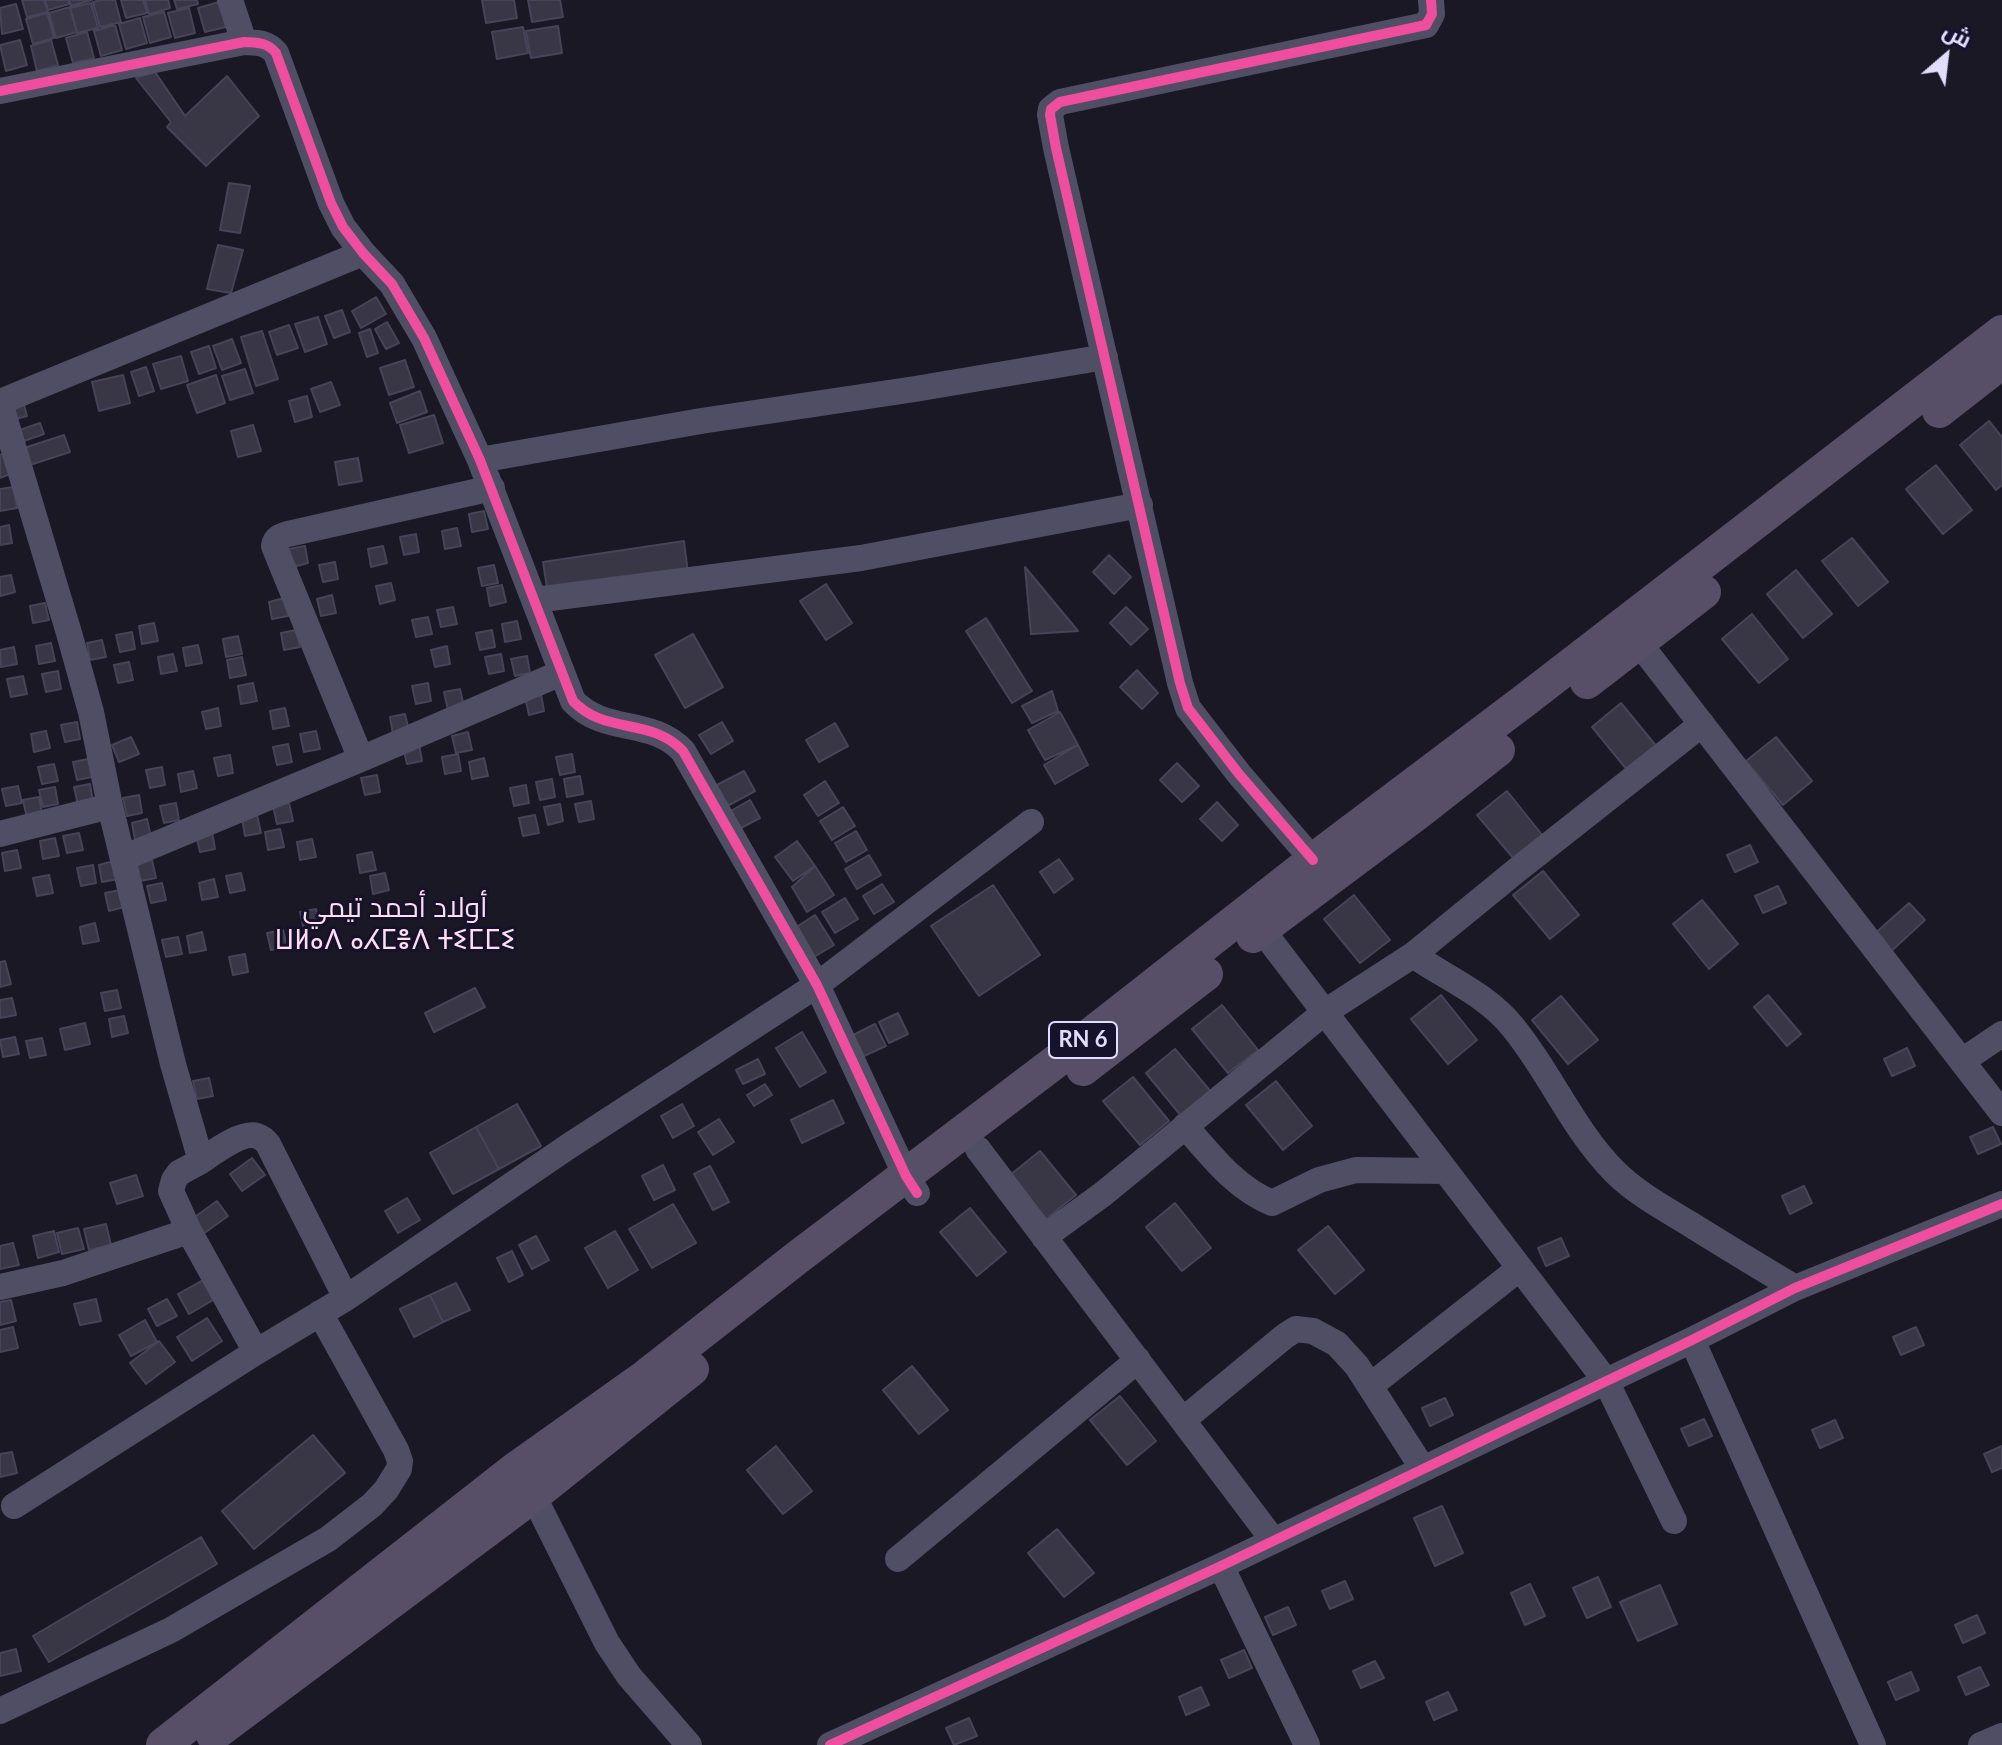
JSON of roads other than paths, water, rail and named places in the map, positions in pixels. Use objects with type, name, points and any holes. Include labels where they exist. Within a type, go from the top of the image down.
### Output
[{"type":"main road","name":"RN 6","points":[[912,1184],[1313,860],[2002,332]]},
{"type":"main road","name":"RN 6","points":[[200,1745],[526,1481],[646,1376],[798,1257],[912,1184],[978,1149],[2002,362]]},
{"type":"main road","name":"RN 6","points":[[163,1745],[526,1481]]},
{"type":"street","points":[[230,0],[244,42]]},
{"type":"street","points":[[1313,860],[1239,774],[1188,708],[1050,115],[1060,102],[1421,26],[1429,22],[1431,0]]},
{"type":"street","points":[[0,91],[244,42],[265,43],[276,53],[331,203],[343,227],[392,284],[424,338],[480,460],[573,701],[599,720],[657,732],[673,740],[683,751],[817,985],[912,1184]]},
{"type":"street","points":[[201,1161],[173,1064],[110,806],[91,712],[0,402],[363,253]]},
{"type":"street","points":[[480,460],[701,421],[1105,357]]},
{"type":"street","points":[[361,759],[274,546],[275,542],[288,534],[492,488]]},
{"type":"street","points":[[535,600],[861,558],[1140,505]]},
{"type":"street","points":[[1639,643],[2002,1113]]},
{"type":"street","points":[[123,858],[561,673]]},
{"type":"street","points":[[1044,1237],[1103,1194],[1325,1012],[1413,955],[1702,724]]},
{"type":"street","points":[[0,834],[110,806]]},
{"type":"street","points":[[14,1506],[346,1298],[569,1146],[817,985],[1031,822]]},
{"type":"street","points":[[1262,930],[1606,1381],[1674,1521]]},
{"type":"street","points":[[1413,955],[1489,1003],[1512,1026],[1596,1151],[1616,1173],[1670,1212],[1795,1288]]},
{"type":"street","points":[[1962,1061],[2002,1034]]},
{"type":"street","points":[[1185,1126],[1233,1179],[1246,1190],[1272,1203],[1319,1180],[1356,1170],[1446,1171]]},
{"type":"street","points":[[256,1352],[189,1231],[171,1191],[179,1173],[239,1138],[254,1135],[263,1139],[346,1298]]},
{"type":"street","points":[[978,1149],[1273,1540]]},
{"type":"street","points":[[830,1745],[1221,1566],[1795,1288],[2002,1204]]},
{"type":"street","points":[[0,1287],[63,1273],[189,1231]]},
{"type":"street","points":[[1370,1386],[1520,1268]]},
{"type":"street","points":[[0,1711],[171,1630],[328,1539],[372,1505],[386,1490],[399,1469],[396,1450],[320,1313]]},
{"type":"street","points":[[1183,1420],[1296,1329],[1313,1331],[1337,1344],[1357,1366],[1423,1469]]},
{"type":"street","points":[[1692,1340],[1873,1745]]},
{"type":"street","points":[[898,1559],[1138,1360]]},
{"type":"street","points":[[526,1481],[607,1643],[629,1676],[689,1745]]},
{"type":"street","points":[[1221,1566],[1307,1745]]},
{"type":"street","points":[[1981,1745],[2002,1736]]},
{"type":"district","name":"أولاد أحمد تيمي ⵡⵍⴰⴷ ⴰⵃⵎⴻⴷ ⵜⵉⵎⵎⵉ","points":[[395,924]]}]
